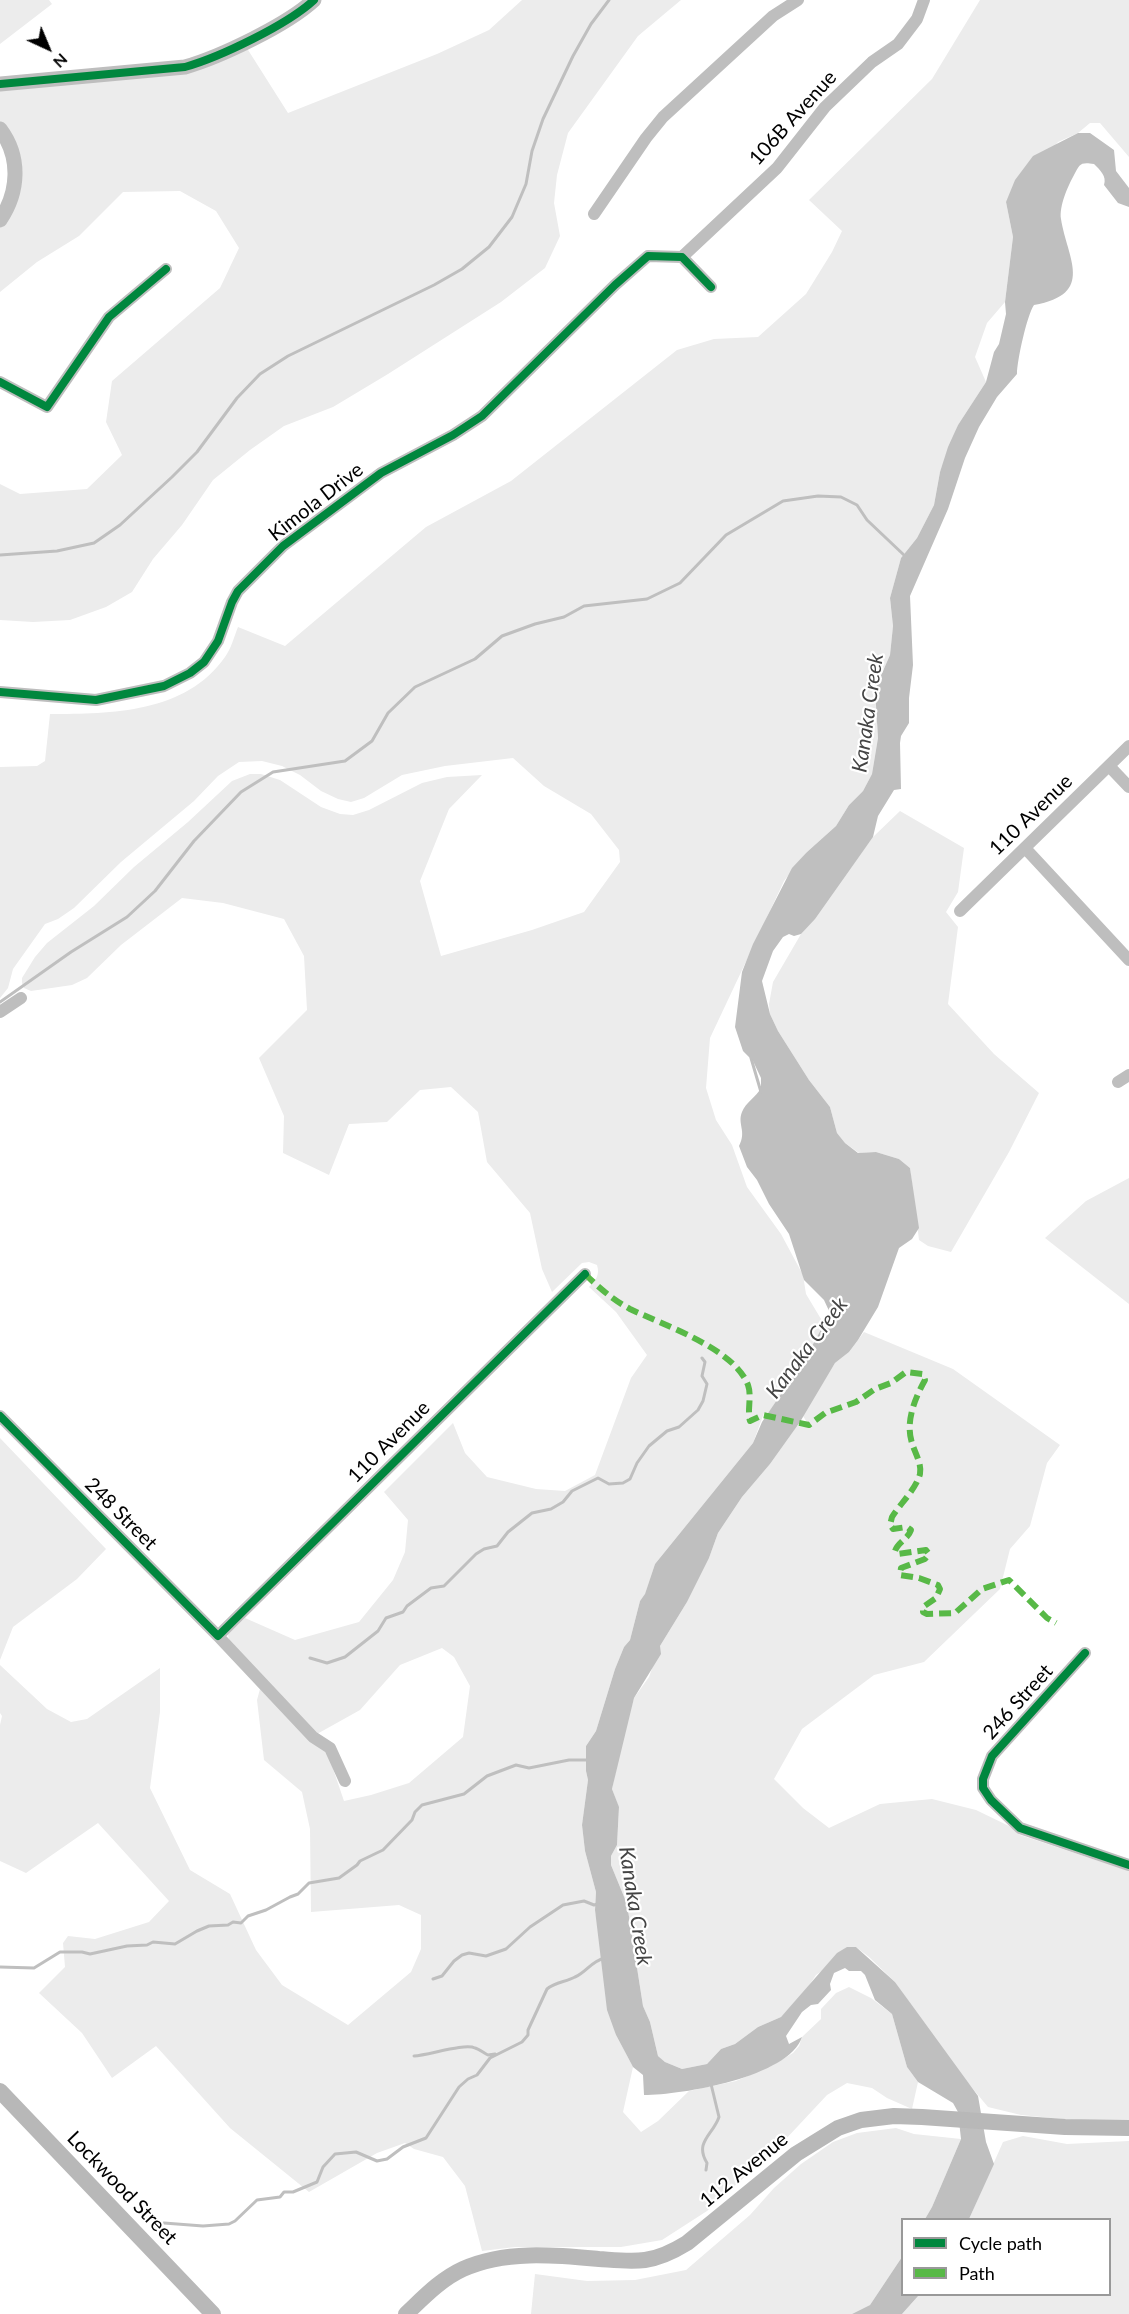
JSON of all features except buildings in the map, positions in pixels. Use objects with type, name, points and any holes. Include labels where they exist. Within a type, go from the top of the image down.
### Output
[{"type":"main road","name":"Lockwood Street","points":[[0,2091],[213,2314]]},
{"type":"main road","name":"112 Avenue","points":[[406,2314],[452,2274],[486,2261],[524,2256],[562,2255],[643,2261],[662,2256],[687,2243],[795,2154],[838,2128],[873,2118],[899,2116],[1100,2129],[1129,2128]]},
{"type":"street","points":[[0,84],[165,70],[194,64],[282,23],[314,0]]},
{"type":"street","points":[[594,214],[663,117],[773,16],[798,0]]},
{"type":"street","name":"106B Avenue","points":[[682,257],[777,168],[825,107],[872,62],[898,44],[917,19],[924,0]]},
{"type":"street","points":[[0,129],[10,146],[15,170],[12,196],[0,220]]},
{"type":"street","name":"Kimola Drive","points":[[0,692],[96,700],[164,686],[190,673],[204,662],[218,641],[231,602],[238,591],[283,546],[381,473],[453,435],[482,416],[615,285],[648,256],[682,257]]},
{"type":"street","points":[[682,257],[711,287]]},
{"type":"street","points":[[0,382],[47,407],[109,317],[166,269]]},
{"type":"street","name":"110 Avenue","points":[[960,911],[1129,746]]},
{"type":"street","points":[[1109,766],[1129,787]]},
{"type":"street","points":[[1025,848],[1129,960]]},
{"type":"street","points":[[0,1012],[21,998]]},
{"type":"street","points":[[1118,1082],[1129,1074]]},
{"type":"street","name":"110 Avenue","points":[[218,1636],[585,1274]]},
{"type":"street","name":"248 Street","points":[[0,1416],[218,1636],[313,1737],[330,1748],[345,1781]]},
{"type":"street","name":"246 Street","points":[[1084,1653],[992,1756],[983,1779],[983,1788],[991,1800],[1020,1828],[1129,1865]]},
{"type":"shaded area","points":[[0,0],[49,0],[52,4],[0,44]]},
{"type":"shaded area","points":[[522,0],[681,0],[638,36],[568,133],[557,175],[554,203],[560,236],[545,268],[501,302],[388,374],[333,407],[284,426],[250,450],[213,480],[182,525],[153,559],[132,592],[106,607],[70,620],[33,622],[0,620],[0,484],[20,494],[87,489],[122,455],[106,422],[112,381],[220,288],[239,248],[216,211],[180,191],[123,192],[79,236],[37,262],[0,292],[0,220],[14,187],[0,129],[0,84],[156,71],[243,42],[288,113],[437,54],[489,30]]},
{"type":"shaded area","points":[[980,0],[1129,0],[1129,157],[1100,123],[1090,123],[1078,133],[1058,142],[1006,202],[1013,237],[1005,302],[987,323],[975,357],[986,382],[958,425],[940,472],[934,505],[917,538],[901,558],[890,598],[893,626],[890,655],[875,689],[878,738],[872,774],[863,791],[849,805],[836,826],[807,852],[784,881],[710,1038],[706,1088],[716,1120],[732,1145],[747,1187],[781,1234],[803,1275],[806,1294],[824,1324],[806,1357],[769,1412],[764,1413],[753,1443],[655,1564],[645,1595],[640,1601],[630,1640],[624,1647],[615,1669],[596,1731],[586,1746],[588,1780],[582,1825],[585,1851],[596,1892],[595,1910],[616,2035],[633,2067],[623,2112],[641,2132],[658,2121],[689,2091],[736,2081],[773,2065],[793,2053],[802,2037],[821,2019],[821,2009],[836,1993],[849,1987],[871,1998],[892,2014],[907,2067],[918,2082],[912,2109],[887,2098],[872,2088],[847,2083],[827,2095],[784,2141],[707,2211],[662,2240],[621,2247],[515,2247],[482,2251],[465,2186],[443,2157],[414,2149],[405,2143],[377,2153],[309,2192],[230,2128],[156,2046],[112,2078],[82,2033],[39,1993],[65,1967],[63,1943],[68,1936],[95,1939],[149,1922],[169,1901],[98,1823],[26,1873],[0,1861],[0,1725],[2,1716],[0,1713],[0,1665],[47,1709],[71,1722],[87,1719],[160,1668],[160,1712],[150,1788],[190,1870],[230,1894],[256,1950],[282,1985],[348,2025],[411,1972],[421,1949],[421,1915],[399,1905],[311,1912],[310,1829],[302,1792],[264,1760],[257,1700],[260,1689],[328,1754],[344,1801],[409,1783],[463,1737],[470,1686],[454,1657],[442,1648],[400,1665],[360,1710],[317,1734],[229,1640],[228,1634],[245,1618],[295,1640],[359,1622],[393,1580],[405,1552],[408,1520],[384,1492],[453,1423],[465,1453],[487,1477],[536,1489],[565,1491],[595,1475],[631,1378],[647,1355],[616,1312],[589,1287],[597,1277],[597,1265],[589,1262],[582,1263],[552,1292],[542,1269],[530,1213],[487,1162],[478,1112],[451,1087],[420,1090],[387,1122],[349,1124],[329,1175],[283,1153],[284,1116],[259,1058],[307,1010],[304,956],[284,919],[223,903],[182,898],[121,945],[87,978],[72,985],[31,991],[24,988],[22,978],[47,943],[94,906],[134,867],[232,781],[250,774],[261,774],[280,780],[321,807],[340,814],[353,815],[369,810],[422,783],[447,777],[482,775],[449,809],[420,881],[441,956],[532,930],[584,912],[620,862],[619,850],[591,814],[544,786],[513,758],[445,766],[402,775],[364,798],[351,802],[321,791],[300,775],[282,766],[262,761],[239,762],[218,776],[194,801],[121,862],[74,908],[58,919],[45,924],[13,969],[8,988],[0,998],[0,767],[37,766],[45,761],[50,714],[122,711],[169,700],[190,690],[209,676],[225,657],[238,627],[285,646],[426,527],[511,481],[677,350],[714,339],[758,337],[806,294],[842,231],[809,200],[932,79]]},
{"type":"shaded area","points":[[1078,133],[1090,133],[1114,150],[1116,171],[1129,188],[1129,207],[1118,203],[1104,185],[1104,176],[1094,164],[1079,166],[1067,190],[1061,214],[1073,272],[1071,283],[1065,292],[1053,300],[1034,305],[1031,310],[1023,338],[1017,374],[997,397],[979,427],[965,458],[948,509],[910,596],[913,665],[909,723],[901,736],[900,743],[901,789],[894,790],[878,816],[873,837],[815,919],[801,934],[794,936],[789,934],[783,937],[773,951],[762,981],[770,1014],[778,1031],[809,1080],[830,1107],[837,1133],[858,1153],[876,1152],[899,1159],[910,1168],[919,1228],[912,1239],[899,1248],[878,1307],[858,1340],[849,1352],[835,1363],[800,1422],[770,1464],[742,1497],[718,1533],[709,1558],[687,1602],[660,1646],[661,1654],[634,1698],[612,1789],[619,1807],[617,1845],[611,1856],[611,1865],[627,1904],[643,2006],[650,2022],[658,2056],[665,2062],[682,2069],[707,2064],[721,2049],[735,2044],[758,2027],[781,2017],[837,1953],[847,1947],[856,1947],[895,1982],[978,2096],[986,2142],[994,2164],[969,2218],[926,2218],[961,2139],[958,2112],[953,2103],[918,2082],[907,2067],[892,2014],[875,2000],[865,1975],[861,1971],[849,1971],[845,1968],[834,1973],[830,1984],[831,1990],[818,2004],[811,2005],[802,2012],[786,2036],[789,2044],[802,2037],[793,2051],[777,2063],[732,2081],[683,2092],[644,2095],[643,2075],[633,2067],[616,2035],[607,2010],[595,1910],[596,1892],[585,1851],[582,1825],[588,1780],[586,1746],[596,1731],[615,1669],[624,1647],[630,1640],[640,1601],[645,1594],[655,1564],[753,1443],[762,1422],[806,1357],[830,1313],[824,1300],[804,1280],[789,1234],[747,1167],[739,1146],[742,1136],[742,1112],[761,1088],[761,1078],[753,1061],[743,1051],[735,1027],[742,972],[753,944],[792,868],[836,826],[849,805],[863,791],[872,774],[878,738],[875,689],[890,655],[893,626],[890,598],[901,558],[917,538],[934,505],[940,472],[948,447],[958,425],[986,382],[994,352],[999,344],[1006,314],[1005,302],[1013,237],[1006,202],[1015,180],[1033,156]]},
{"type":"shaded area","points":[[900,811],[964,848],[958,892],[946,912],[958,927],[948,1004],[994,1054],[1039,1093],[1009,1152],[951,1252],[928,1246],[919,1240],[910,1168],[899,1159],[876,1152],[859,1153],[845,1143],[837,1133],[830,1107],[809,1080],[770,1014],[769,1004],[773,982],[801,934],[873,837]]},
{"type":"shaded area","points":[[1129,1178],[1129,1304],[1045,1238],[1086,1201]]},
{"type":"shaded area","points":[[864,1332],[953,1369],[1060,1445],[1047,1463],[1030,1526],[1010,1549],[1000,1589],[924,1662],[874,1675],[802,1729],[774,1779],[803,1808],[829,1828],[880,1804],[932,1799],[976,1810],[1009,1826],[1020,1835],[1129,1871],[1129,2121],[1093,2122],[1021,2115],[988,2107],[953,2065],[895,1982],[856,1947],[816,1975],[804,1993],[781,2017],[758,2027],[735,2044],[721,2049],[707,2064],[682,2069],[665,2062],[658,2056],[650,2022],[643,2006],[627,1904],[611,1865],[611,1856],[617,1845],[619,1808],[612,1789],[627,1719],[634,1698],[649,1677],[660,1646],[687,1602],[709,1558],[718,1533],[742,1497],[770,1464],[797,1426],[806,1427],[808,1424],[803,1416],[805,1411],[835,1363],[849,1352]]},
{"type":"shaded area","points":[[0,1438],[106,1549],[77,1579],[13,1627],[0,1660]]},
{"type":"shaded area","points":[[896,2128],[914,2134],[961,2139],[926,2218],[901,2218],[901,2258],[870,2305],[852,2314],[531,2314],[535,2274],[587,2281],[635,2280],[686,2270],[750,2215],[774,2188],[801,2164],[833,2142],[857,2133]]},
{"type":"shaded area","points":[[1023,2136],[1067,2144],[1129,2141],[1129,2314],[902,2314],[918,2296],[1111,2296],[1111,2218],[969,2218],[1003,2142]]},
{"type":"shaded area","points":[[901,2258],[901,2296],[918,2296],[902,2314],[852,2314],[870,2305]]},
{"type":"waterway","points":[[0,555],[57,551],[94,543],[120,525],[197,452],[237,398],[260,374],[288,356],[434,285],[462,269],[489,247],[512,217],[526,184],[532,151],[543,119],[573,56],[591,24],[609,0]]},
{"type":"waterway","points":[[0,1002],[71,952],[127,917],[155,891],[194,841],[241,792],[273,772],[345,761],[372,741],[388,713],[415,687],[475,659],[502,636],[535,624],[564,617],[584,606],[647,599],[680,583],[726,535],[783,501],[818,496],[841,497],[857,505],[867,520],[905,556]]},
{"type":"waterway","name":"Kanaka Creek","points":[[751,1058],[761,1092]]},
{"type":"waterway","points":[[310,1658],[327,1663],[345,1657],[378,1631],[386,1618],[403,1612],[407,1606],[431,1588],[444,1586],[476,1554],[484,1549],[497,1546],[508,1532],[532,1513],[551,1509],[563,1502],[572,1491],[598,1478],[609,1484],[623,1483],[630,1479],[637,1463],[649,1446],[667,1431],[679,1427],[698,1410],[707,1384],[702,1376],[705,1362],[702,1358]]},
{"type":"waterway","points":[[0,1967],[34,1968],[60,1952],[90,1954],[127,1946],[147,1945],[153,1942],[175,1944],[209,1926],[241,1923],[248,1916],[298,1894],[309,1883],[339,1878],[360,1861],[383,1850],[412,1820],[415,1812],[422,1805],[464,1794],[487,1776],[516,1765],[529,1768],[569,1760],[588,1760]]},
{"type":"waterway","points":[[433,1979],[442,1976],[462,1955],[469,1953],[486,1956],[506,1949],[530,1927],[563,1905],[584,1901],[594,1905],[598,1904]]},
{"type":"waterway","points":[[164,2223],[203,2226],[229,2224],[257,2200],[280,2197],[284,2192],[293,2192],[317,2182],[323,2167],[335,2154],[356,2152],[377,2161],[387,2159],[403,2147],[426,2138],[459,2087],[477,2075],[490,2058],[522,2042],[528,2035],[528,2030],[547,1989],[572,1979],[605,1958]]},
{"type":"waterway","points":[[414,2056],[463,2047],[475,2048],[488,2055],[495,2054]]},
{"type":"waterway","points":[[706,2170],[704,2144],[719,2117],[711,2084]]},
{"type":"marked path","points":[[585,1274],[606,1293],[630,1309],[696,1339],[728,1360],[740,1372],[748,1385],[750,1421],[763,1415],[809,1425],[825,1413],[856,1402],[906,1372],[923,1374],[925,1380],[910,1419],[910,1435],[918,1458],[920,1474],[892,1517],[890,1525],[893,1529],[907,1527],[911,1530],[896,1548],[895,1551],[898,1554],[926,1550],[929,1554],[925,1559],[901,1568],[900,1575],[919,1578],[938,1585],[940,1589],[936,1598],[923,1607],[923,1612],[927,1614],[955,1613],[982,1589],[1009,1580],[1047,1618],[1056,1623]]},
{"type":"cycle path","points":[[0,84],[185,67],[216,56],[271,30],[314,0]]},
{"type":"cycle path","points":[[0,692],[96,700],[164,686],[190,673],[204,662],[218,641],[238,591],[283,546],[381,473],[453,435],[482,416],[615,285],[648,256],[682,257],[711,287]]},
{"type":"cycle path","points":[[0,382],[47,407],[109,317],[166,269]]},
{"type":"cycle path","points":[[0,1416],[218,1636],[585,1274]]},
{"type":"cycle path","points":[[1085,1653],[992,1756],[983,1779],[983,1788],[991,1800],[1020,1828],[1129,1865]]}]
